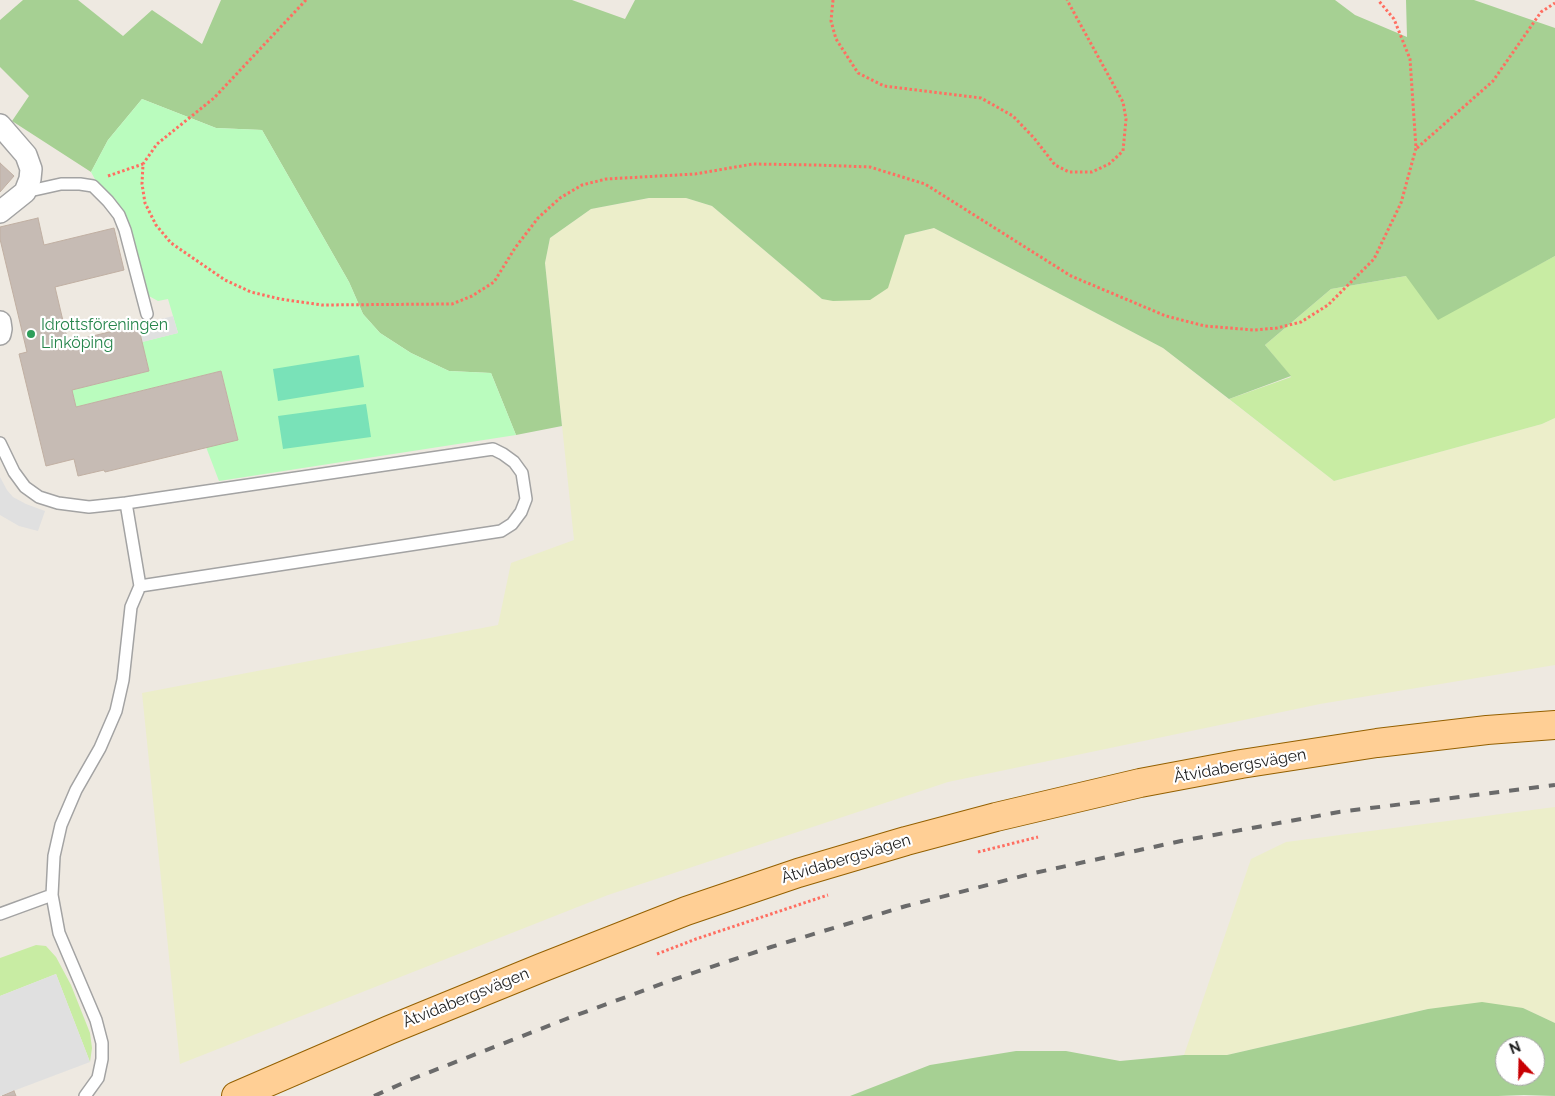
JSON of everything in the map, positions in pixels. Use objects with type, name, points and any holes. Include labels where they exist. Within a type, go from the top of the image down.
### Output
[{"type":"main road","name":"Åtvidabergsvägen","points":[[1488,730],[1555,717]]},
{"type":"main road","name":"Åtvidabergsvägen","points":[[236,1096],[415,1019],[686,911],[798,873],[906,841],[996,817],[1140,783],[1232,766],[1377,743],[1488,730],[1555,725]]},
{"type":"street","points":[[0,125],[26,155],[31,169],[30,179],[25,192],[0,212]]},
{"type":"street","points":[[0,322],[0,334]]},
{"type":"lane","points":[[25,192],[61,184],[93,186],[108,201],[118,215],[125,230],[147,314]]},
{"type":"lane","points":[[0,443],[14,472],[25,487],[39,497],[58,503],[89,507],[126,504],[493,449],[514,462],[522,473],[526,499],[521,512],[512,524],[501,531],[140,586]]},
{"type":"lane","points":[[85,1096],[98,1078],[102,1059],[102,1043],[96,1020],[59,933],[52,895],[54,856],[61,826],[76,790],[100,748],[116,711],[123,680],[131,608],[140,586],[126,504]]},
{"type":"lane","points":[[0,914],[52,895]]},
{"type":"path","points":[[306,0],[214,98],[157,144],[143,164],[142,184],[146,203],[156,225],[171,243],[225,280],[251,292],[280,300],[322,305],[452,304],[472,296],[494,282],[515,248],[538,218],[560,198],[582,185],[606,179],[695,174],[753,164],[816,164],[870,167],[925,184],[1071,276],[1166,316],[1205,326],[1254,330],[1277,328],[1301,322],[1328,305],[1374,259],[1401,203],[1416,148],[1410,59],[1394,19],[1378,0]]},
{"type":"path","points":[[833,0],[832,21],[836,39],[858,73],[884,86],[982,98],[1013,116],[1034,138],[1055,165],[1069,172],[1092,172],[1109,164],[1123,151],[1126,119],[1123,102],[1067,0]]},
{"type":"path","points":[[1416,148],[1493,81],[1541,12],[1555,3]]},
{"type":"path","points":[[93,186],[111,174],[143,164]]},
{"type":"path","points":[[978,852],[1043,836]]},
{"type":"path","points":[[651,956],[832,893]]},
{"type":"green space","points":[[23,0],[78,0],[123,36],[152,10],[202,44],[221,0],[572,0],[625,19],[635,0],[1335,0],[1355,15],[1407,37],[1406,0],[1474,0],[1555,28],[1555,256],[1438,320],[1406,276],[1331,289],[1265,345],[1291,376],[1229,399],[1163,348],[934,228],[905,235],[888,288],[870,300],[833,301],[822,299],[712,206],[686,198],[649,198],[591,209],[550,238],[545,263],[562,426],[516,435],[491,373],[449,371],[411,353],[380,333],[363,314],[349,282],[262,130],[216,128],[142,99],[108,140],[91,172],[12,121],[29,96],[0,67],[0,20]]},
{"type":"green space","points":[[142,99],[216,128],[262,130],[349,282],[363,314],[380,333],[411,353],[449,371],[491,373],[516,435],[219,481],[206,447],[238,439],[221,371],[76,407],[72,390],[149,371],[142,342],[178,333],[168,299],[158,301],[147,295],[124,214],[116,200],[96,181],[91,172],[108,140]]},
{"type":"green space","points":[[650,198],[686,198],[712,206],[822,299],[887,288],[905,235],[934,228],[1163,348],[1334,481],[1542,424],[1555,418],[1555,665],[1320,704],[948,782],[608,895],[180,1064],[142,693],[498,625],[511,563],[574,540],[545,263],[550,238],[591,209]]},
{"type":"green space","points":[[1555,256],[1555,418],[1542,424],[1334,481],[1229,399],[1291,377],[1265,345],[1331,289],[1406,276],[1506,282]]},
{"type":"green space","points":[[359,355],[364,387],[278,401],[273,369]]},
{"type":"green space","points":[[366,404],[371,437],[283,449],[278,416]]},
{"type":"green space","points":[[1555,807],[1555,1023],[1523,1008],[1428,1009],[1227,1055],[1184,1055],[1251,859],[1286,842]]},
{"type":"green space","points":[[36,945],[46,946],[56,957],[71,985],[90,1033],[92,1048],[90,1062],[56,974],[0,996],[0,958]]},
{"type":"green space","points":[[1482,1002],[1523,1008],[1555,1023],[1555,1096],[850,1096],[930,1065],[1016,1051],[1066,1051],[1120,1061],[1184,1055],[1227,1055],[1428,1009]]},
{"type":"shaded area","points":[[173,316],[178,333],[142,342],[138,325]]},
{"type":"shaded area","points":[[0,477],[13,497],[45,511],[38,531],[19,526],[0,515]]},
{"type":"shaded area","points":[[56,974],[90,1062],[0,1096],[0,996]]},
{"type":"building","points":[[0,163],[14,176],[0,192]]},
{"type":"building","points":[[38,218],[44,245],[114,228],[124,270],[55,287],[68,342],[138,325],[149,371],[72,390],[76,407],[221,371],[238,440],[105,472],[104,470],[78,476],[74,459],[46,466],[19,354],[27,352],[0,239],[0,227]]},
{"type":"building","points":[[14,1091],[16,1096],[2,1096]]},
{"type":"railway","points":[[374,1096],[412,1079],[566,1019],[675,979],[771,947],[906,906],[1034,873],[1181,841],[1339,812],[1555,785]]},
{"type":"place","name":"Idrottsföreningen Linköping","points":[[31,334]]}]
